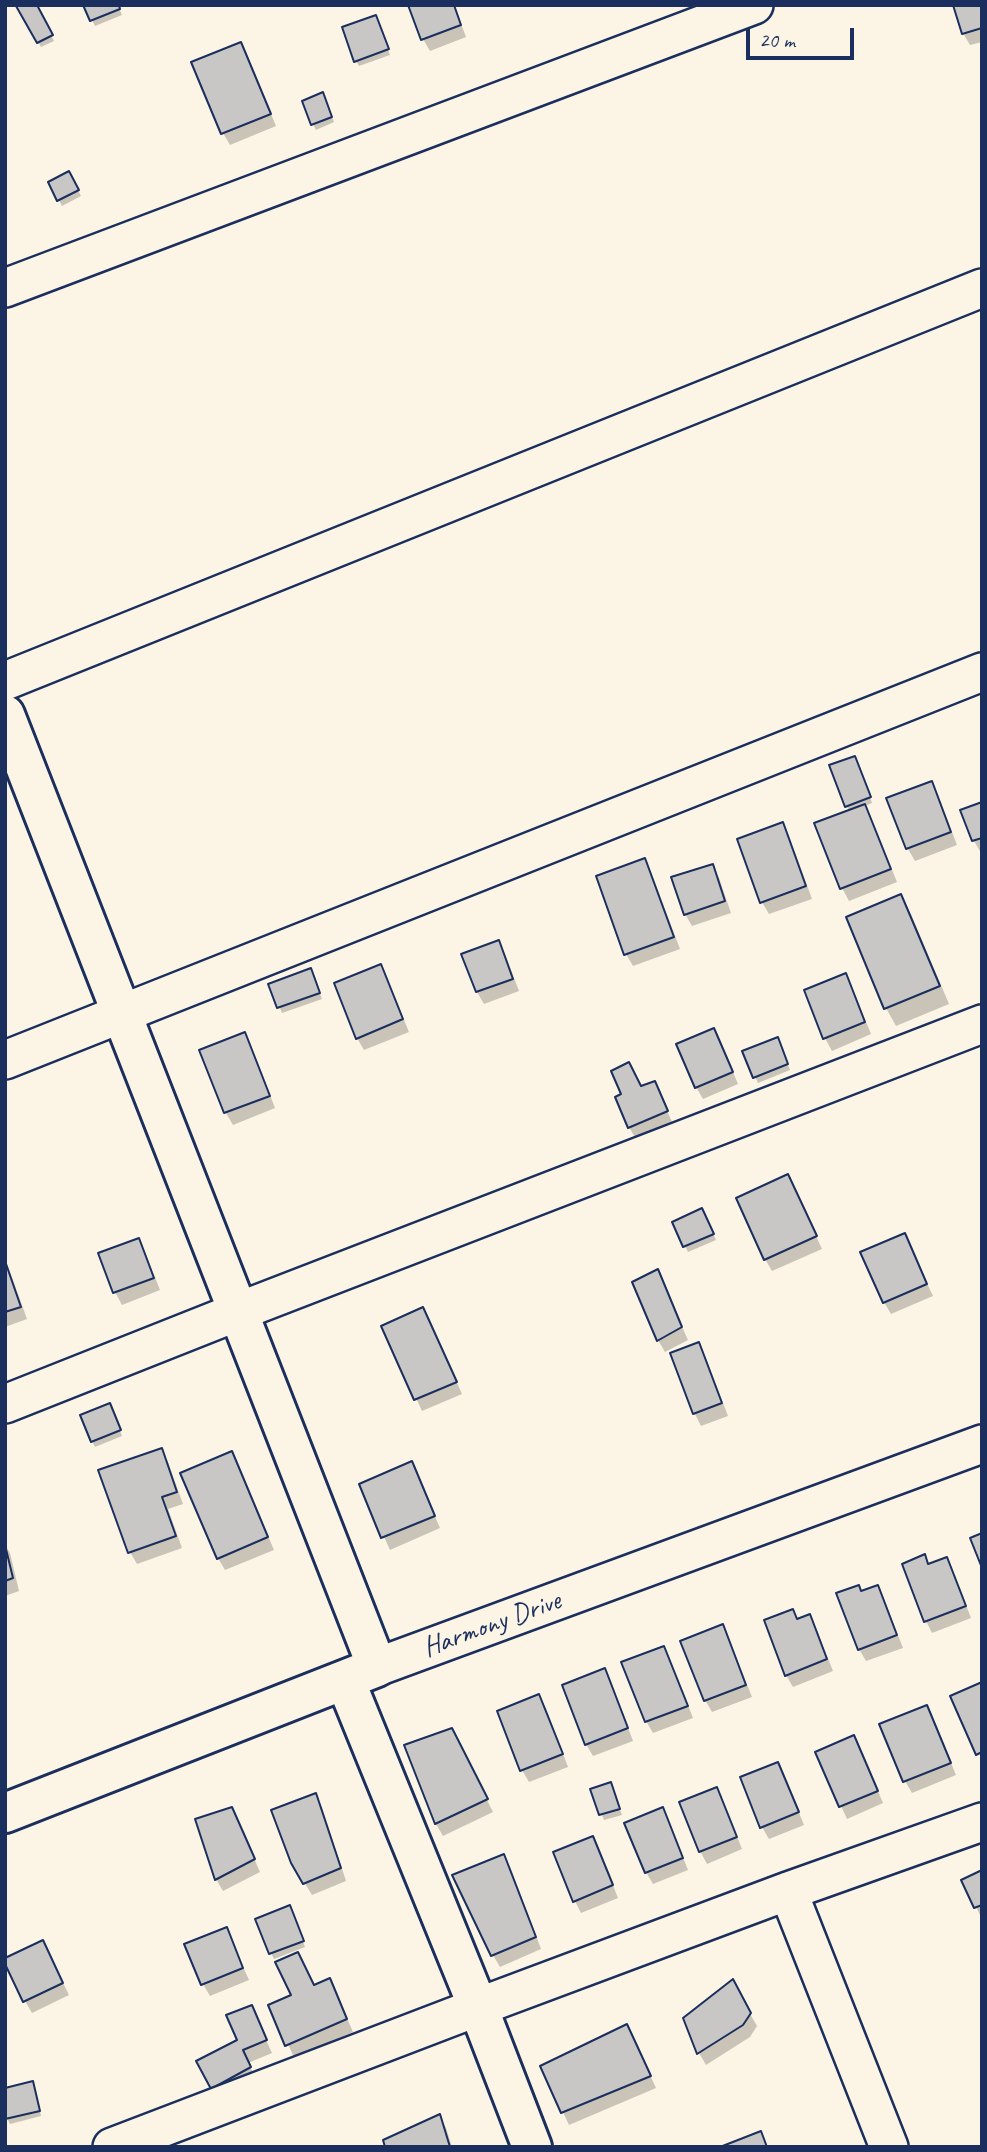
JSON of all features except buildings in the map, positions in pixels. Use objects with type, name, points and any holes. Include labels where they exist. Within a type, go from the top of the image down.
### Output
[{"type":"street","points":[[5,288],[754,5]]},
{"type":"street","points":[[5,681],[982,288]]},
{"type":"street","points":[[5,1060],[982,672]]},
{"type":"street","points":[[5,715],[237,1312],[478,2007],[532,2147]]},
{"type":"street","points":[[5,1404],[982,1024]]},
{"type":"street","name":"Harmony Drive","points":[[5,1813],[361,1673],[982,1444]]},
{"type":"street","points":[[112,2147],[788,1891],[982,1822]]},
{"type":"street","points":[[788,1891],[889,2147]]}]
